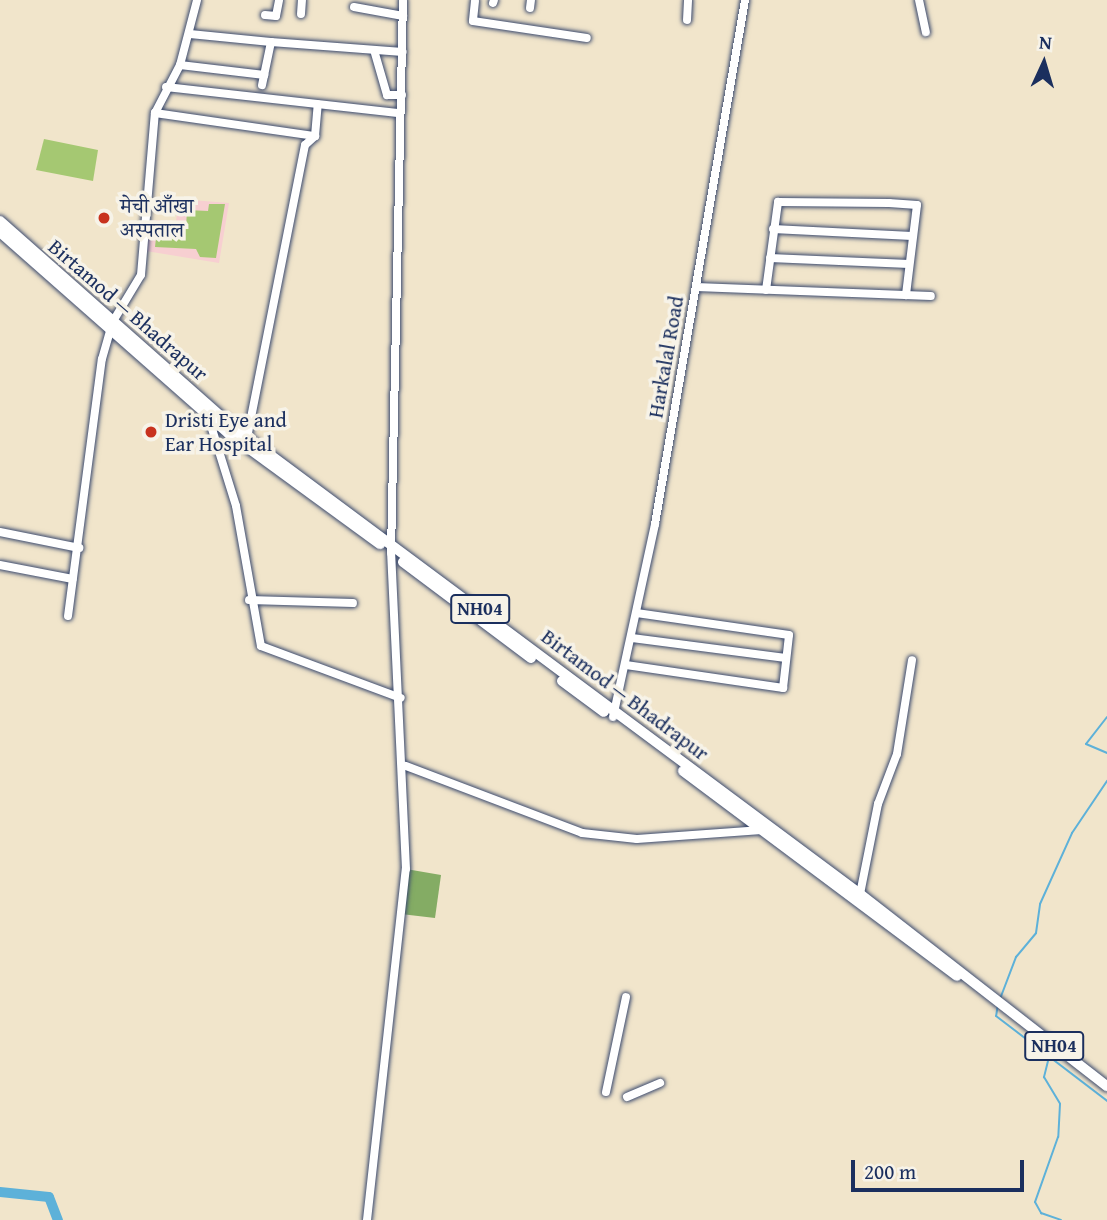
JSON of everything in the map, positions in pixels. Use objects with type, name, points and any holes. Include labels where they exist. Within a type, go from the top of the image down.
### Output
[{"type":"main road","name":"Birtamod — Bhadrapur","points":[[0,221],[27,252]]},
{"type":"main road","name":"Birtamod — Bhadrapur","points":[[0,232],[27,252],[198,403],[1107,1086]]},
{"type":"main road","name":"Birtamod — Bhadrapur","points":[[198,403],[208,416],[391,549]]},
{"type":"main road","name":"Birtamod — Bhadrapur","points":[[764,828],[860,894],[969,983]]},
{"type":"street","points":[[68,616],[79,548],[97,390],[111,327],[141,275],[146,251],[155,113],[166,87],[180,65],[197,0]]},
{"type":"street","points":[[265,15],[276,16],[279,0]]},
{"type":"street","points":[[301,13],[302,0]]},
{"type":"street","points":[[367,1220],[407,869],[406,766],[391,549],[398,113],[402,95],[403,0]]},
{"type":"street","points":[[687,20],[688,0]]},
{"type":"street","name":"Harkalal Road","points":[[614,716],[637,613],[745,0]]},
{"type":"street","points":[[919,0],[926,32]]},
{"type":"street","points":[[475,1],[472,21],[587,37]]},
{"type":"street","points":[[354,7],[403,16]]},
{"type":"street","points":[[190,34],[402,52]]},
{"type":"street","points":[[262,85],[271,42]]},
{"type":"street","points":[[374,50],[387,95],[402,95]]},
{"type":"street","points":[[180,65],[264,75]]},
{"type":"street","points":[[166,87],[398,113]]},
{"type":"street","points":[[247,438],[304,145],[315,136],[318,104]]},
{"type":"street","points":[[155,113],[315,136]]},
{"type":"street","points":[[766,290],[778,202],[889,203],[917,205],[906,295]]},
{"type":"street","points":[[773,229],[912,236]]},
{"type":"street","points":[[771,258],[909,264]]},
{"type":"street","points":[[696,287],[931,296]]},
{"type":"street","points":[[208,416],[236,506],[249,600],[265,648],[401,698]]},
{"type":"street","points":[[0,532],[79,548]]},
{"type":"street","points":[[0,565],[73,579]]},
{"type":"street","points":[[249,600],[353,603]]},
{"type":"street","points":[[626,665],[783,688],[789,635],[637,613]]},
{"type":"street","points":[[632,638],[786,658]]},
{"type":"street","points":[[860,894],[878,804],[897,754],[912,660]]},
{"type":"street","points":[[406,766],[582,833],[637,839],[764,828]]},
{"type":"street","points":[[606,1092],[626,997]]},
{"type":"street","points":[[627,1097],[660,1083]]},
{"type":"shaded area","points":[[179,199],[229,203],[219,263],[146,251],[145,220],[176,221]]},
{"type":"green space","points":[[44,139],[98,150],[93,181],[36,170]]},
{"type":"green space","points":[[209,204],[225,204],[216,258],[200,257],[196,249],[155,247],[157,229],[186,228],[187,210],[208,211]]},
{"type":"green space","points":[[406,869],[441,875],[435,918],[401,914]]},
{"type":"waterway","points":[[1107,717],[1086,744],[1107,753]]},
{"type":"waterway","points":[[1000,999],[1016,957],[1036,933],[1040,904],[1072,833],[1107,781]]},
{"type":"waterway","points":[[998,1004],[996,1016],[1107,1101]]},
{"type":"waterway","points":[[1049,1057],[1044,1077],[1060,1104],[1058,1137],[1035,1202],[1041,1213],[1061,1220]]},
{"type":"waterway","points":[[0,1192],[49,1197],[58,1220]]},
{"type":"place","name":"मेची आँखा अस्पताल","points":[[104,218]]},
{"type":"place","name":"Dristi Eye and Ear Hospital","points":[[151,432]]}]
